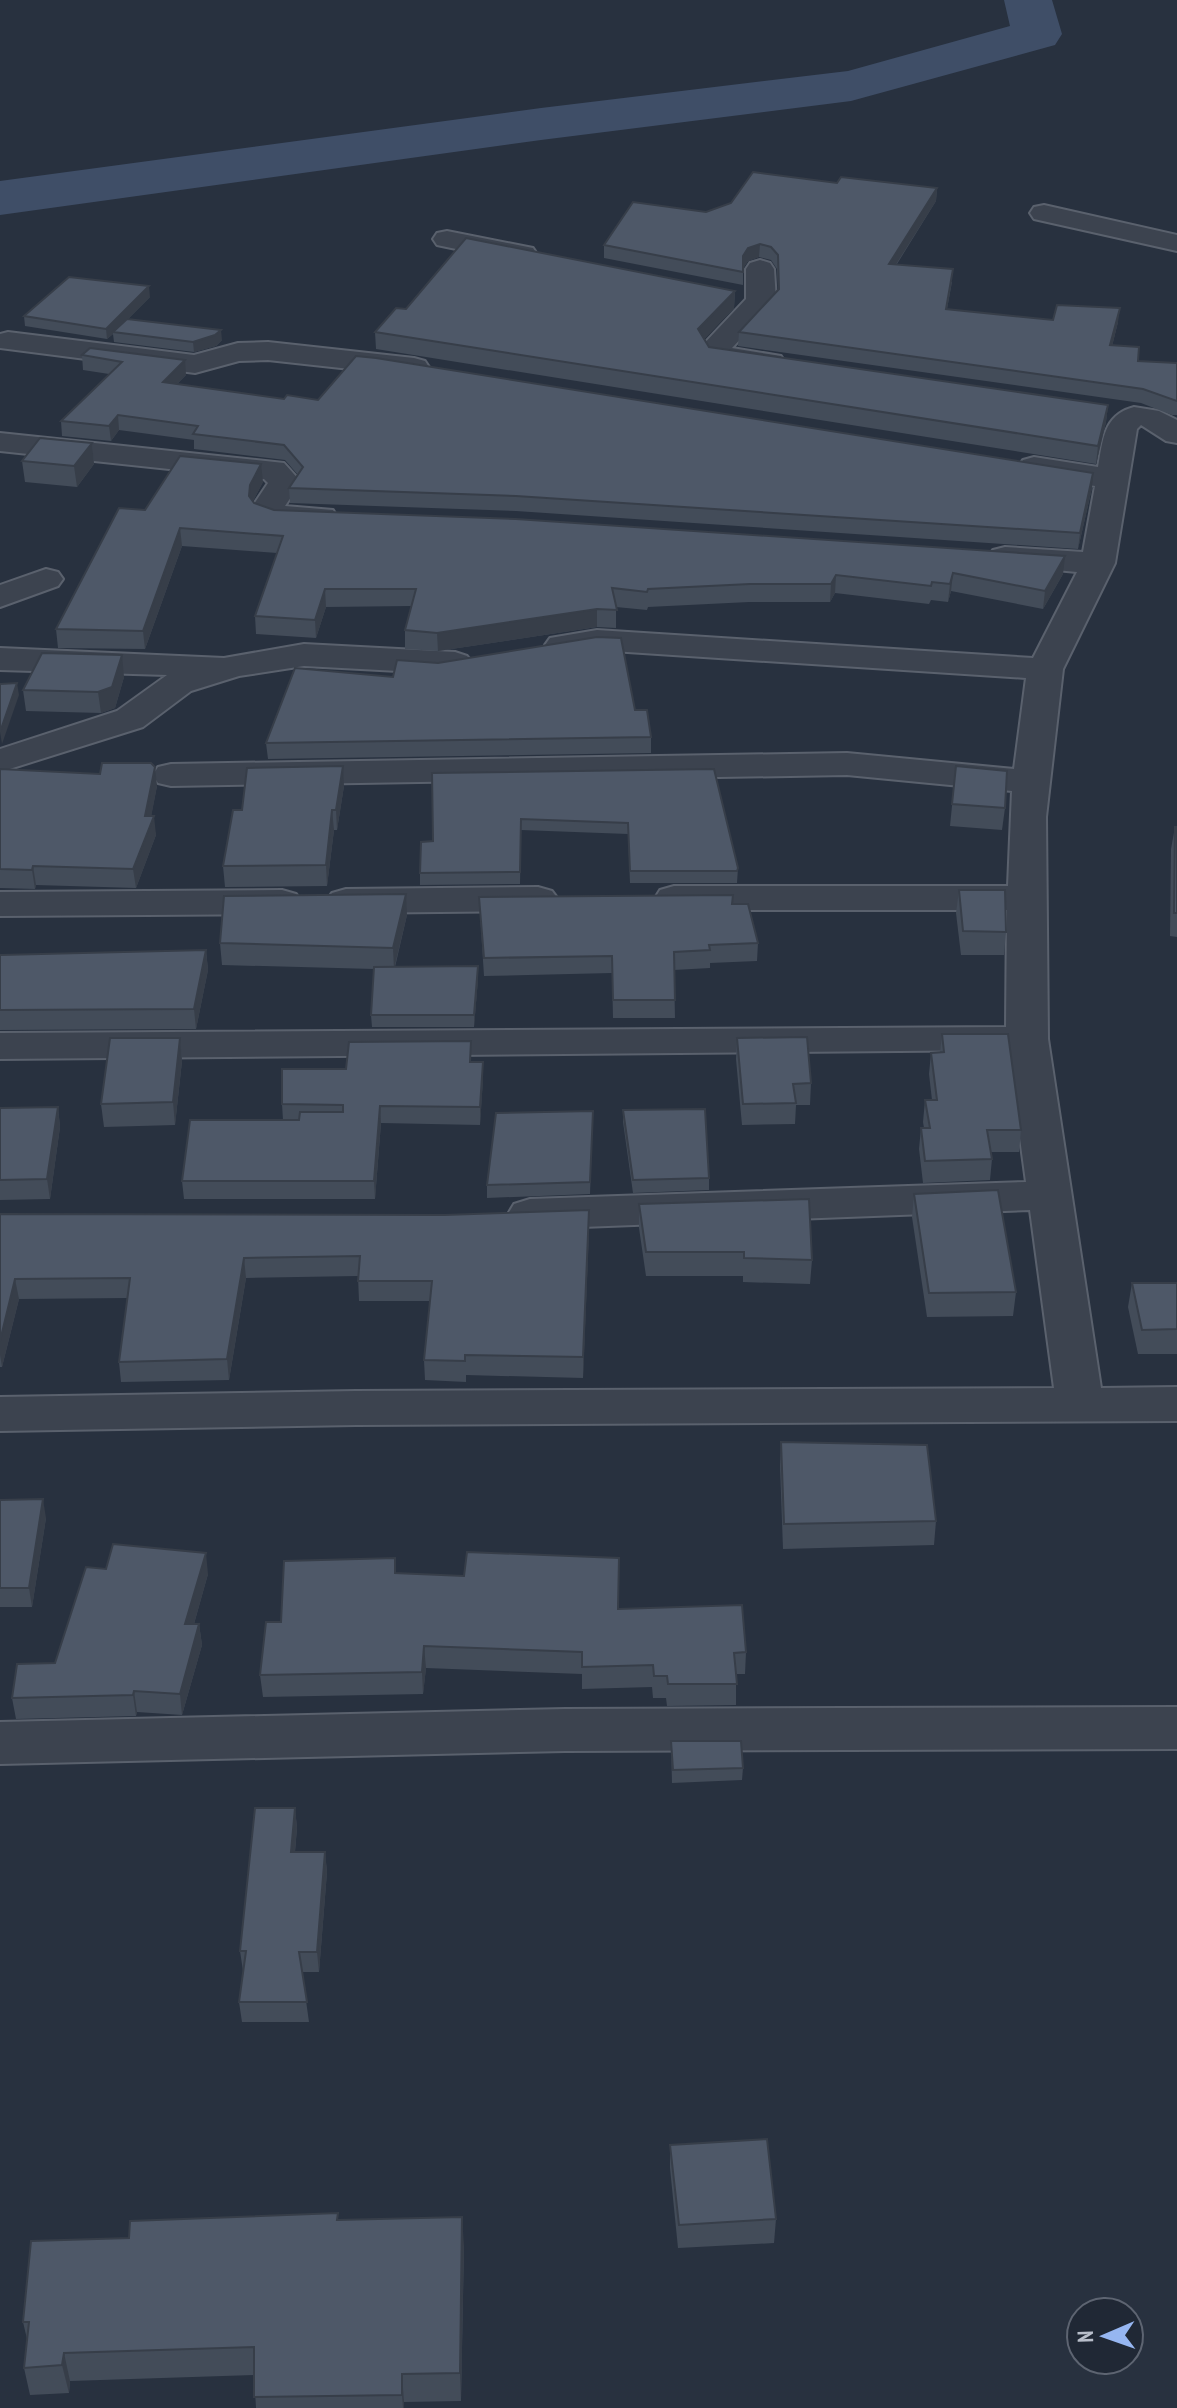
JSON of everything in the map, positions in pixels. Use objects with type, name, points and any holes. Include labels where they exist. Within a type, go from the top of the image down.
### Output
[{"type":"street","points":[[1044,213],[1177,243]]},
{"type":"street","points":[[447,239],[551,260]]},
{"type":"street","points":[[760,269],[761,301],[715,348],[716,352],[798,366]]},
{"type":"street","points":[[731,295],[761,301]]},
{"type":"street","points":[[8,341],[195,364],[238,352],[268,351],[377,361],[440,371]]},
{"type":"street","points":[[1094,408],[1149,416],[1177,434]]},
{"type":"street","points":[[1080,1405],[1027,1039],[1027,817],[1045,669],[1098,563],[1121,428],[1131,417],[1141,415]]},
{"type":"street","points":[[0,442],[273,470],[285,482],[268,507],[268,512],[275,515],[350,518]]},
{"type":"street","points":[[1002,462],[1111,479]]},
{"type":"street","points":[[972,555],[1098,563]]},
{"type":"street","points":[[0,597],[46,579]]},
{"type":"street","points":[[527,650],[597,640],[1045,669]]},
{"type":"street","points":[[0,761],[130,719],[178,683],[234,666],[304,655],[438,665],[493,658]]},
{"type":"street","points":[[0,659],[234,666]]},
{"type":"street","points":[[171,775],[847,764],[1031,782]]},
{"type":"street","points":[[632,898],[1027,898]]},
{"type":"street","points":[[0,904],[569,899]]},
{"type":"street","points":[[0,1046],[1027,1039]]},
{"type":"street","points":[[493,1215],[1051,1195]]},
{"type":"street","points":[[0,1414],[356,1408],[1177,1404]]},
{"type":"street","points":[[0,1743],[565,1730],[1177,1728]]},
{"type":"building","points":[[753,172],[837,183],[841,177],[937,188],[889,264],[953,269],[946,309],[1053,320],[1057,305],[1120,308],[1110,345],[1139,347],[1138,361],[1177,363],[1177,401],[1143,389],[739,332],[779,289],[778,255],[771,247],[760,244],[748,248],[743,256],[743,272],[604,245],[633,202],[706,212],[731,203]]},
{"type":"building","points":[[466,238],[735,291],[698,329],[709,347],[1108,405],[1098,446],[375,332],[396,308],[406,309]]},
{"type":"building","points":[[69,277],[149,286],[106,329],[24,316]]},
{"type":"building","points":[[127,319],[221,330],[193,342],[113,332]]},
{"type":"building","points":[[90,348],[185,360],[163,382],[284,399],[287,395],[318,400],[356,356],[1093,473],[1080,533],[516,496],[289,488],[303,467],[284,445],[193,434],[198,426],[118,415],[109,426],[61,421],[122,362],[82,355]]},
{"type":"building","points":[[40,438],[92,443],[74,466],[22,461]]},
{"type":"building","points":[[180,456],[261,464],[250,485],[249,496],[254,503],[274,510],[516,519],[1065,556],[1045,591],[953,573],[950,584],[932,582],[931,586],[836,575],[831,584],[750,584],[648,589],[647,592],[612,588],[617,610],[597,609],[437,633],[405,630],[416,589],[325,589],[315,620],[255,616],[283,536],[180,528],[143,631],[56,629],[119,508],[145,510]]},
{"type":"building","points":[[597,637],[621,638],[635,710],[647,710],[651,737],[266,743],[295,668],[393,677],[397,660],[438,663]]},
{"type":"building","points":[[42,653],[122,655],[112,687],[98,692],[23,690]]},
{"type":"building","points":[[17,683],[0,732],[0,684]]},
{"type":"building","points":[[102,763],[151,763],[155,767],[145,816],[154,816],[133,869],[33,866],[32,870],[0,869],[0,769],[100,774]]},
{"type":"building","points":[[343,766],[336,810],[332,810],[326,865],[223,866],[233,810],[242,810],[247,768]]},
{"type":"building","points":[[956,766],[1007,771],[1005,808],[952,804]]},
{"type":"building","points":[[714,769],[737,871],[630,871],[628,823],[521,819],[520,872],[420,873],[421,842],[433,841],[432,773]]},
{"type":"building","points":[[1177,827],[1177,913],[1174,913]]},
{"type":"building","points":[[959,890],[1005,890],[1006,932],[963,931]]},
{"type":"building","points":[[406,894],[393,948],[220,943],[224,896]]},
{"type":"building","points":[[733,895],[732,904],[748,904],[758,943],[709,945],[710,950],[674,952],[675,1000],[613,1000],[612,956],[484,958],[479,897]]},
{"type":"building","points":[[206,950],[194,1009],[0,1010],[0,955]]},
{"type":"building","points":[[478,966],[474,1015],[371,1015],[374,967]]},
{"type":"building","points":[[942,1034],[1008,1034],[1021,1130],[987,1130],[992,1159],[925,1161],[921,1128],[930,1128],[925,1100],[937,1100],[931,1053],[944,1052]]},
{"type":"building","points":[[807,1037],[811,1083],[793,1084],[796,1103],[743,1104],[737,1038]]},
{"type":"building","points":[[110,1038],[180,1038],[173,1102],[101,1104]]},
{"type":"building","points":[[471,1041],[470,1062],[483,1062],[480,1107],[380,1106],[374,1181],[182,1181],[190,1120],[299,1120],[300,1112],[343,1112],[343,1105],[282,1104],[282,1069],[346,1069],[349,1042]]},
{"type":"building","points":[[58,1107],[47,1179],[0,1180],[0,1108]]},
{"type":"building","points":[[705,1109],[709,1178],[633,1180],[623,1110]]},
{"type":"building","points":[[593,1111],[590,1182],[487,1185],[496,1113]]},
{"type":"building","points":[[998,1190],[1016,1292],[929,1293],[914,1194]]},
{"type":"building","points":[[809,1199],[812,1260],[744,1258],[744,1252],[646,1252],[639,1204]]},
{"type":"building","points":[[589,1210],[583,1357],[465,1355],[465,1361],[424,1360],[432,1281],[358,1281],[360,1256],[244,1258],[227,1359],[119,1362],[130,1278],[15,1279],[0,1341],[0,1214],[444,1215]]},
{"type":"building","points":[[1132,1283],[1177,1283],[1177,1329],[1142,1330]]},
{"type":"building","points":[[781,1442],[927,1445],[936,1521],[784,1524]]},
{"type":"building","points":[[43,1499],[29,1588],[0,1588],[0,1500]]},
{"type":"building","points":[[113,1544],[206,1553],[185,1624],[199,1624],[180,1694],[134,1691],[133,1695],[12,1698],[17,1664],[55,1663],[86,1567],[106,1569]]},
{"type":"building","points":[[467,1552],[619,1558],[618,1609],[742,1605],[746,1652],[734,1653],[737,1684],[668,1684],[667,1676],[654,1676],[653,1665],[582,1667],[582,1652],[424,1646],[422,1672],[260,1675],[266,1622],[281,1622],[284,1561],[395,1558],[395,1573],[464,1576]]},
{"type":"building","points":[[671,1741],[741,1741],[743,1768],[673,1770]]},
{"type":"building","points":[[255,1808],[295,1808],[291,1852],[325,1852],[317,1952],[299,1952],[307,2002],[239,2002],[246,1951],[240,1951]]},
{"type":"building","points":[[767,2139],[776,2219],[679,2225],[670,2145]]},
{"type":"building","points":[[338,2213],[337,2220],[462,2217],[460,2373],[402,2374],[402,2395],[254,2397],[254,2347],[64,2353],[62,2365],[24,2368],[29,2322],[23,2322],[31,2241],[129,2238],[130,2221]]},
{"type":"waterway","points":[[0,198],[541,124],[851,86],[1037,34],[1028,0]]}]
